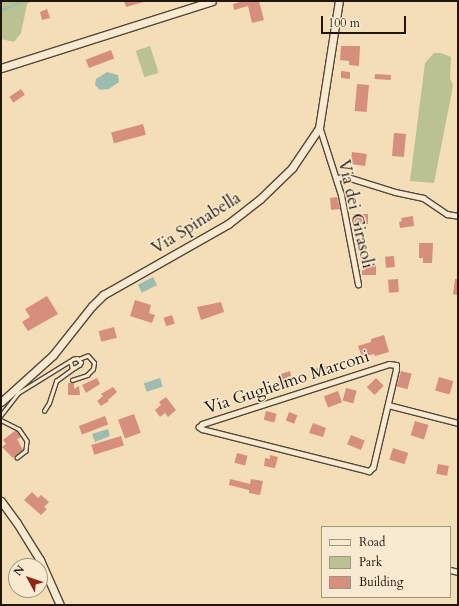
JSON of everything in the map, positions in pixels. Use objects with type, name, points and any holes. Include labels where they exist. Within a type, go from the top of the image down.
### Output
[{"type":"street","points":[[1,68],[212,1]]},
{"type":"street","name":"Via Spinabella","points":[[1,402],[16,391],[53,355],[92,306],[103,295],[216,232],[260,199],[296,164],[315,137],[320,126],[339,1]]},
{"type":"street","name":"Via dei Girasoli","points":[[320,126],[341,195],[358,284]]},
{"type":"street","points":[[336,178],[347,177],[395,192],[424,198],[448,214],[458,216]]},
{"type":"street","name":"Via Guglielmo Marconi","points":[[394,364],[396,368],[388,405],[373,466],[368,471],[199,427],[202,424],[394,364]]},
{"type":"street","points":[[388,405],[458,423]]},
{"type":"street","points":[[1,501],[17,523],[40,560],[60,605]]},
{"type":"lane","points":[[1,415],[16,391],[73,359],[80,359],[88,356],[94,363],[93,369],[87,375],[72,380]]},
{"type":"lane","points":[[44,411],[49,404],[56,381],[59,377],[80,365],[80,359]]},
{"type":"lane","points":[[70,362],[72,368],[75,368]]},
{"type":"lane","points":[[1,420],[19,428],[27,441],[26,451],[17,458]]},
{"type":"green space","points":[[1,1],[32,1],[27,4],[21,33],[14,42],[1,39]]},
{"type":"green space","points":[[150,46],[159,73],[144,77],[136,51]]},
{"type":"green space","points":[[434,53],[441,53],[451,57],[450,78],[453,86],[434,183],[410,181],[425,63]]},
{"type":"shaded area","points":[[107,72],[118,75],[119,82],[109,89],[100,90],[95,85],[96,79]]},
{"type":"shaded area","points":[[153,277],[157,285],[142,293],[138,285]]},
{"type":"shaded area","points":[[160,378],[163,387],[147,392],[144,383]]},
{"type":"shaded area","points":[[108,429],[110,436],[95,442],[92,434]]},
{"type":"building","points":[[124,1],[144,1],[144,2],[126,7]]},
{"type":"building","points":[[243,1],[259,1],[264,20],[252,23],[248,6],[234,10],[233,4]]},
{"type":"building","points":[[47,9],[50,18],[42,20],[40,12]]},
{"type":"building","points":[[341,46],[360,46],[359,66],[349,65],[349,61],[340,60]]},
{"type":"building","points":[[111,50],[114,58],[89,68],[86,60]]},
{"type":"building","points":[[341,71],[350,72],[350,79],[341,78]]},
{"type":"building","points":[[375,74],[391,75],[391,80],[375,79]]},
{"type":"building","points":[[357,84],[369,85],[367,112],[355,111]]},
{"type":"building","points":[[21,89],[25,95],[13,103],[9,97]]},
{"type":"building","points":[[143,124],[146,135],[114,143],[111,133]]},
{"type":"building","points":[[394,133],[406,134],[404,157],[392,156]]},
{"type":"building","points":[[352,152],[367,154],[365,166],[350,164]]},
{"type":"building","points":[[337,197],[340,209],[331,210],[330,198]]},
{"type":"building","points":[[353,214],[368,214],[368,224],[360,224],[360,227],[355,227]]},
{"type":"building","points":[[413,216],[414,226],[400,228],[399,222],[402,221],[401,218]]},
{"type":"building","points":[[419,243],[433,243],[432,263],[423,263],[423,258],[419,258]]},
{"type":"building","points":[[394,256],[395,267],[386,268],[385,257]]},
{"type":"building","points":[[362,265],[376,265],[376,275],[362,275]]},
{"type":"building","points":[[398,279],[399,292],[389,293],[388,280]]},
{"type":"building","points":[[455,279],[458,279],[458,295],[453,294]]},
{"type":"building","points":[[47,296],[58,314],[28,331],[22,322],[30,317],[25,309]]},
{"type":"building","points":[[135,300],[151,305],[149,313],[155,315],[152,323],[130,316]]},
{"type":"building","points":[[221,302],[224,312],[201,320],[197,307]]},
{"type":"building","points":[[172,315],[175,324],[166,326],[163,318]]},
{"type":"building","points":[[114,327],[117,338],[101,342],[99,331]]},
{"type":"building","points":[[384,335],[389,352],[375,356],[374,354],[362,357],[358,346],[371,342],[371,339]]},
{"type":"building","points":[[328,365],[331,375],[316,379],[313,370]]},
{"type":"building","points":[[290,371],[291,376],[287,377],[290,386],[281,389],[278,381],[282,380],[281,374]]},
{"type":"building","points":[[401,371],[412,374],[407,389],[397,386]]},
{"type":"building","points":[[439,377],[453,381],[450,395],[435,390]]},
{"type":"building","points":[[97,378],[100,384],[86,393],[82,385]]},
{"type":"building","points":[[376,378],[384,386],[375,395],[367,387]]},
{"type":"building","points":[[68,383],[74,383],[74,389],[79,386],[80,395],[68,395]]},
{"type":"building","points":[[113,387],[117,392],[108,400],[109,401],[101,406],[97,401],[103,396],[101,394]]},
{"type":"building","points":[[346,388],[357,391],[353,403],[343,401]]},
{"type":"building","points":[[338,391],[342,402],[328,407],[324,396]]},
{"type":"building","points":[[166,397],[176,410],[168,417],[165,413],[160,417],[155,410],[161,405],[159,402]]},
{"type":"building","points":[[266,411],[277,414],[274,423],[264,420]]},
{"type":"building","points":[[289,412],[297,415],[294,424],[286,420]]},
{"type":"building","points":[[134,414],[141,433],[125,439],[118,420]]},
{"type":"building","points":[[105,416],[108,424],[82,434],[79,426]]},
{"type":"building","points":[[415,421],[428,425],[424,439],[411,435]]},
{"type":"building","points":[[313,423],[326,428],[323,437],[309,433]]},
{"type":"building","points":[[16,430],[21,437],[17,439],[23,450],[13,458],[2,447],[6,444],[3,440]]},
{"type":"building","points":[[351,435],[365,441],[361,450],[347,444]]},
{"type":"building","points":[[121,436],[124,446],[94,455],[91,445]]},
{"type":"building","points":[[393,448],[408,453],[405,464],[389,459]]},
{"type":"building","points":[[237,453],[248,456],[245,466],[234,463]]},
{"type":"building","points":[[270,455],[278,457],[275,468],[264,466],[265,458],[270,459]]},
{"type":"building","points":[[438,464],[449,466],[447,476],[436,474]]},
{"type":"building","points":[[230,479],[250,484],[251,479],[263,481],[260,495],[249,493],[249,490],[229,485]]},
{"type":"building","points":[[32,492],[38,498],[41,495],[49,502],[44,507],[47,509],[41,515],[24,500]]},
{"type":"waterway","points":[[1,11],[23,1]]}]
